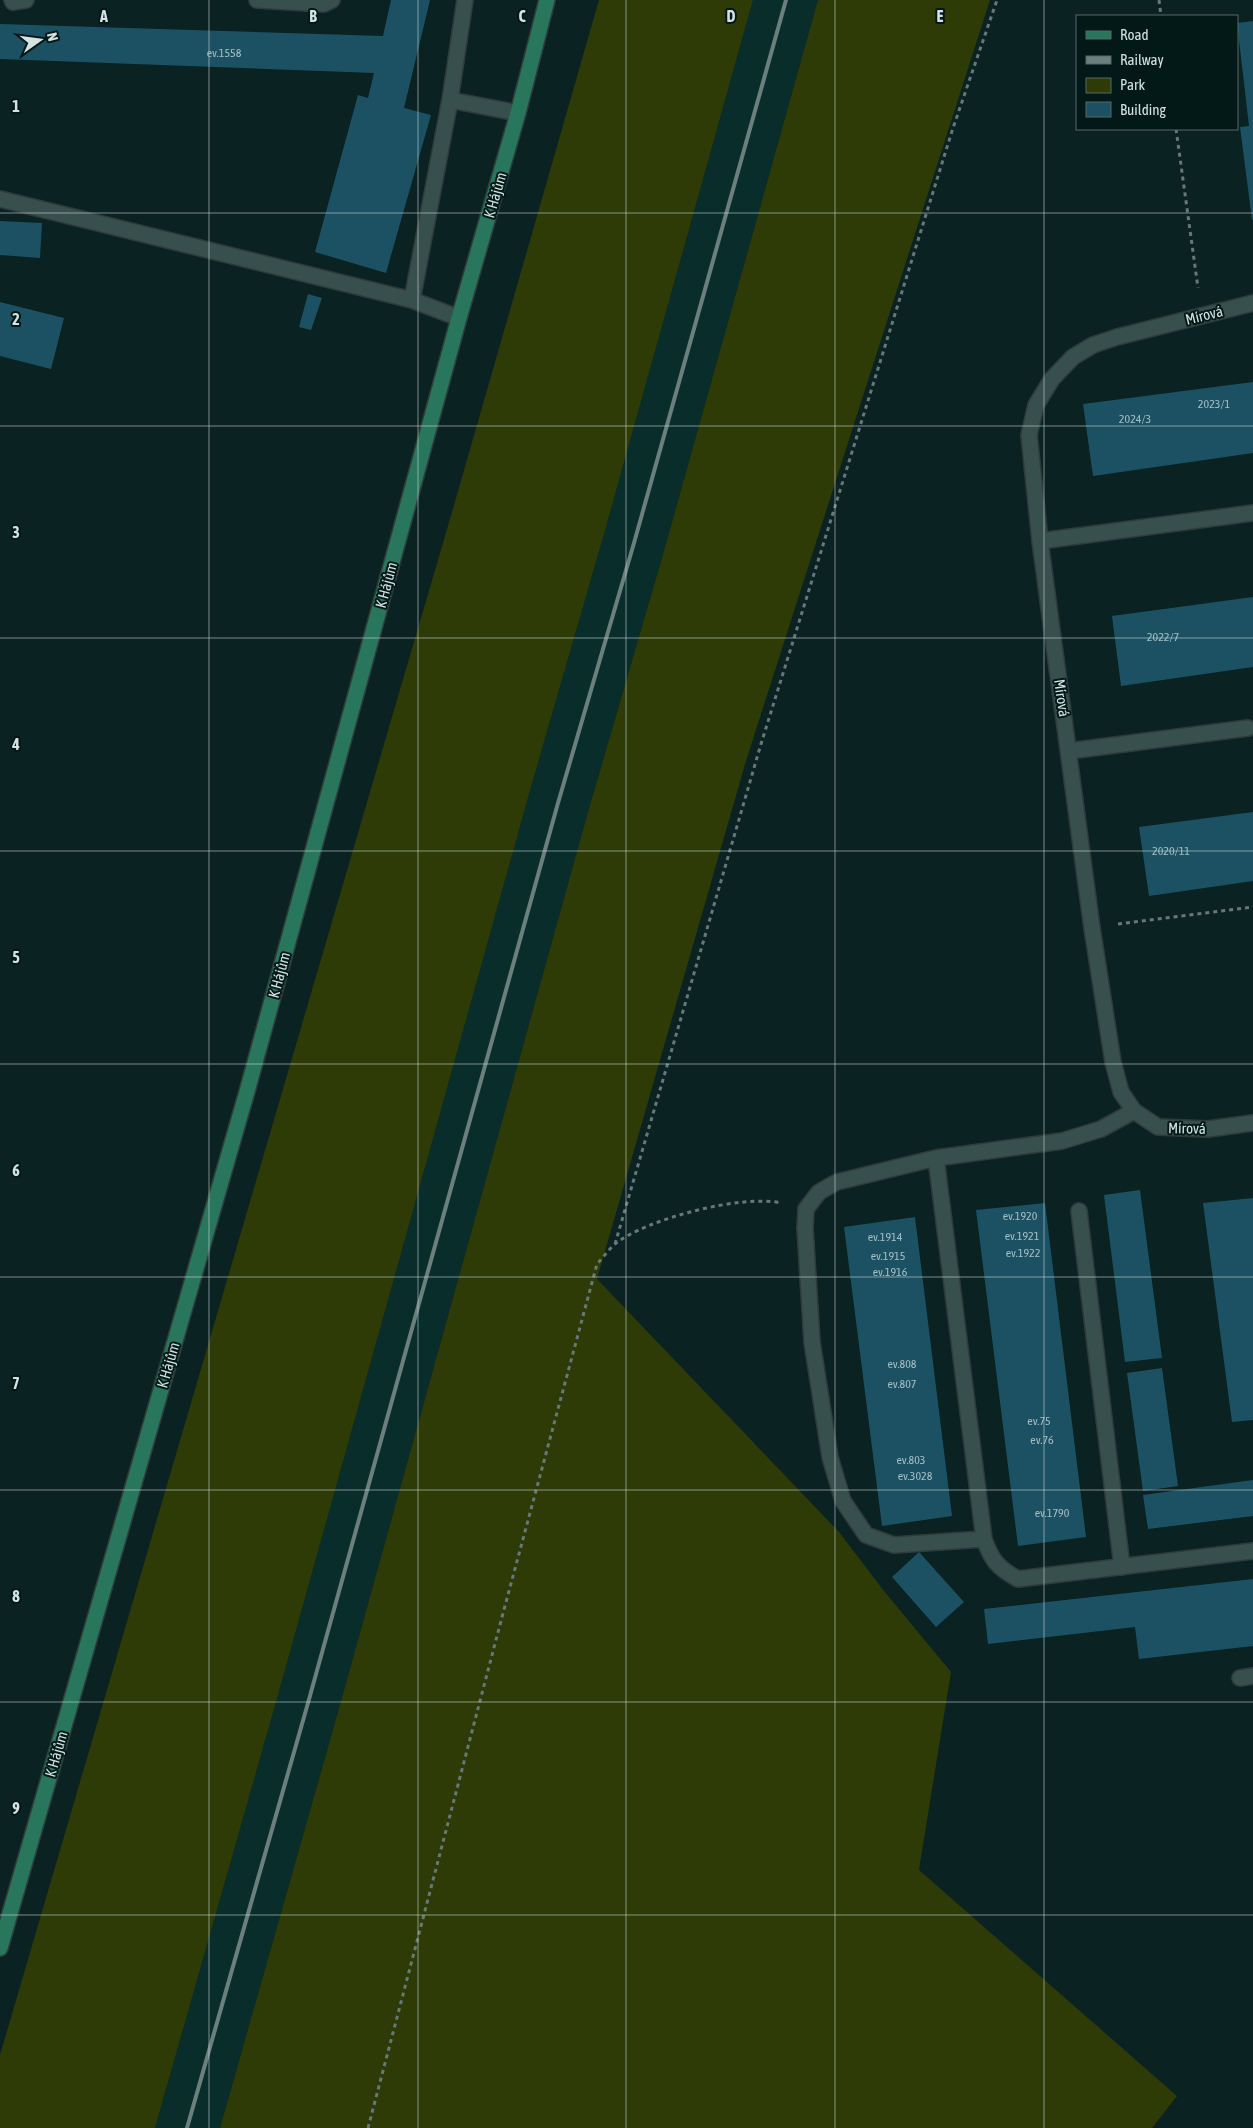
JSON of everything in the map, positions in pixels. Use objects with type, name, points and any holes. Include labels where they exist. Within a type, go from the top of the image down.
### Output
[{"type":"street","points":[[12,0],[14,2],[26,0]]},
{"type":"street","points":[[257,0],[324,4],[332,0]]},
{"type":"street","points":[[412,300],[450,100],[465,0]]},
{"type":"street","name":"K Hájům","points":[[0,1948],[248,1088],[459,318],[518,113],[547,0]]},
{"type":"street","points":[[450,100],[518,113]]},
{"type":"street","points":[[0,199],[412,300],[459,318]]},
{"type":"street","name":"Mírová","points":[[1253,303],[1117,337],[1093,345],[1073,357],[1052,378],[1036,405],[1029,435],[1040,541],[1092,928],[1113,1062],[1121,1092],[1134,1111],[1158,1128],[1208,1129],[1253,1124]]},
{"type":"street","points":[[1040,541],[1253,513]]},
{"type":"street","points":[[1069,751],[1248,728]]},
{"type":"street","points":[[984,1539],[894,1545],[866,1535],[843,1501],[830,1457],[812,1342],[805,1228],[806,1209],[819,1192],[837,1182],[936,1158],[1062,1141],[1101,1129],[1134,1111]]},
{"type":"street","points":[[936,1158],[984,1539],[991,1556],[1002,1571],[1018,1579],[1253,1551]]},
{"type":"street","points":[[1079,1210],[1122,1567]]},
{"type":"path","points":[[615,1244],[761,744],[953,128],[997,0]]},
{"type":"path","points":[[1159,0],[1161,15]]},
{"type":"path","points":[[1176,130],[1201,316]]},
{"type":"path","points":[[1092,928],[1253,907]]},
{"type":"path","points":[[368,2128],[597,1264],[615,1244],[656,1222],[737,1202],[773,1201],[806,1209]]},
{"type":"shaded area","points":[[753,0],[818,0],[664,551],[588,812],[338,1712],[220,2128],[155,2128],[278,1695]]},
{"type":"green space","points":[[599,0],[753,0],[155,2128],[0,2128],[0,2055],[450,519]]},
{"type":"green space","points":[[818,0],[990,0],[746,761],[597,1279],[839,1532],[884,1591],[951,1672],[919,1870],[1177,2096],[1152,2128],[220,2128],[338,1712],[588,812],[664,551]]},
{"type":"building","points":[[391,0],[430,0],[404,108],[431,115],[386,273],[315,252],[358,95],[368,98],[374,73],[0,59],[0,24],[383,36]]},
{"type":"building","points":[[1253,21],[1253,220],[1240,127],[1249,126],[1238,23]]},
{"type":"building","points":[[0,221],[42,223],[40,258],[0,255]]},
{"type":"building","points":[[308,294],[322,298],[311,330],[299,327]]},
{"type":"building","points":[[0,302],[64,318],[51,369],[0,356]]},
{"type":"building","points":[[1253,382],[1253,453],[1093,476],[1083,404]]},
{"type":"building","points":[[1253,597],[1253,667],[1121,686],[1112,616]]},
{"type":"building","points":[[1253,812],[1253,881],[1149,896],[1139,827]]},
{"type":"building","points":[[1140,1190],[1162,1358],[1125,1362],[1104,1195]]},
{"type":"building","points":[[1253,1198],[1253,1420],[1232,1422],[1203,1203]]},
{"type":"building","points":[[1045,1203],[1086,1537],[1018,1546],[976,1210]]},
{"type":"building","points":[[915,1217],[952,1516],[882,1526],[844,1227]]},
{"type":"building","points":[[1162,1368],[1178,1486],[1143,1491],[1127,1373]]},
{"type":"building","points":[[1253,1480],[1253,1516],[1148,1529],[1143,1495]]},
{"type":"building","points":[[919,1552],[964,1602],[936,1627],[892,1577]]},
{"type":"building","points":[[1253,1579],[1253,1646],[1139,1659],[1135,1627],[988,1644],[984,1609]]},
{"type":"railway","points":[[187,2128],[308,1703],[558,803],[634,543],[786,0]]}]
